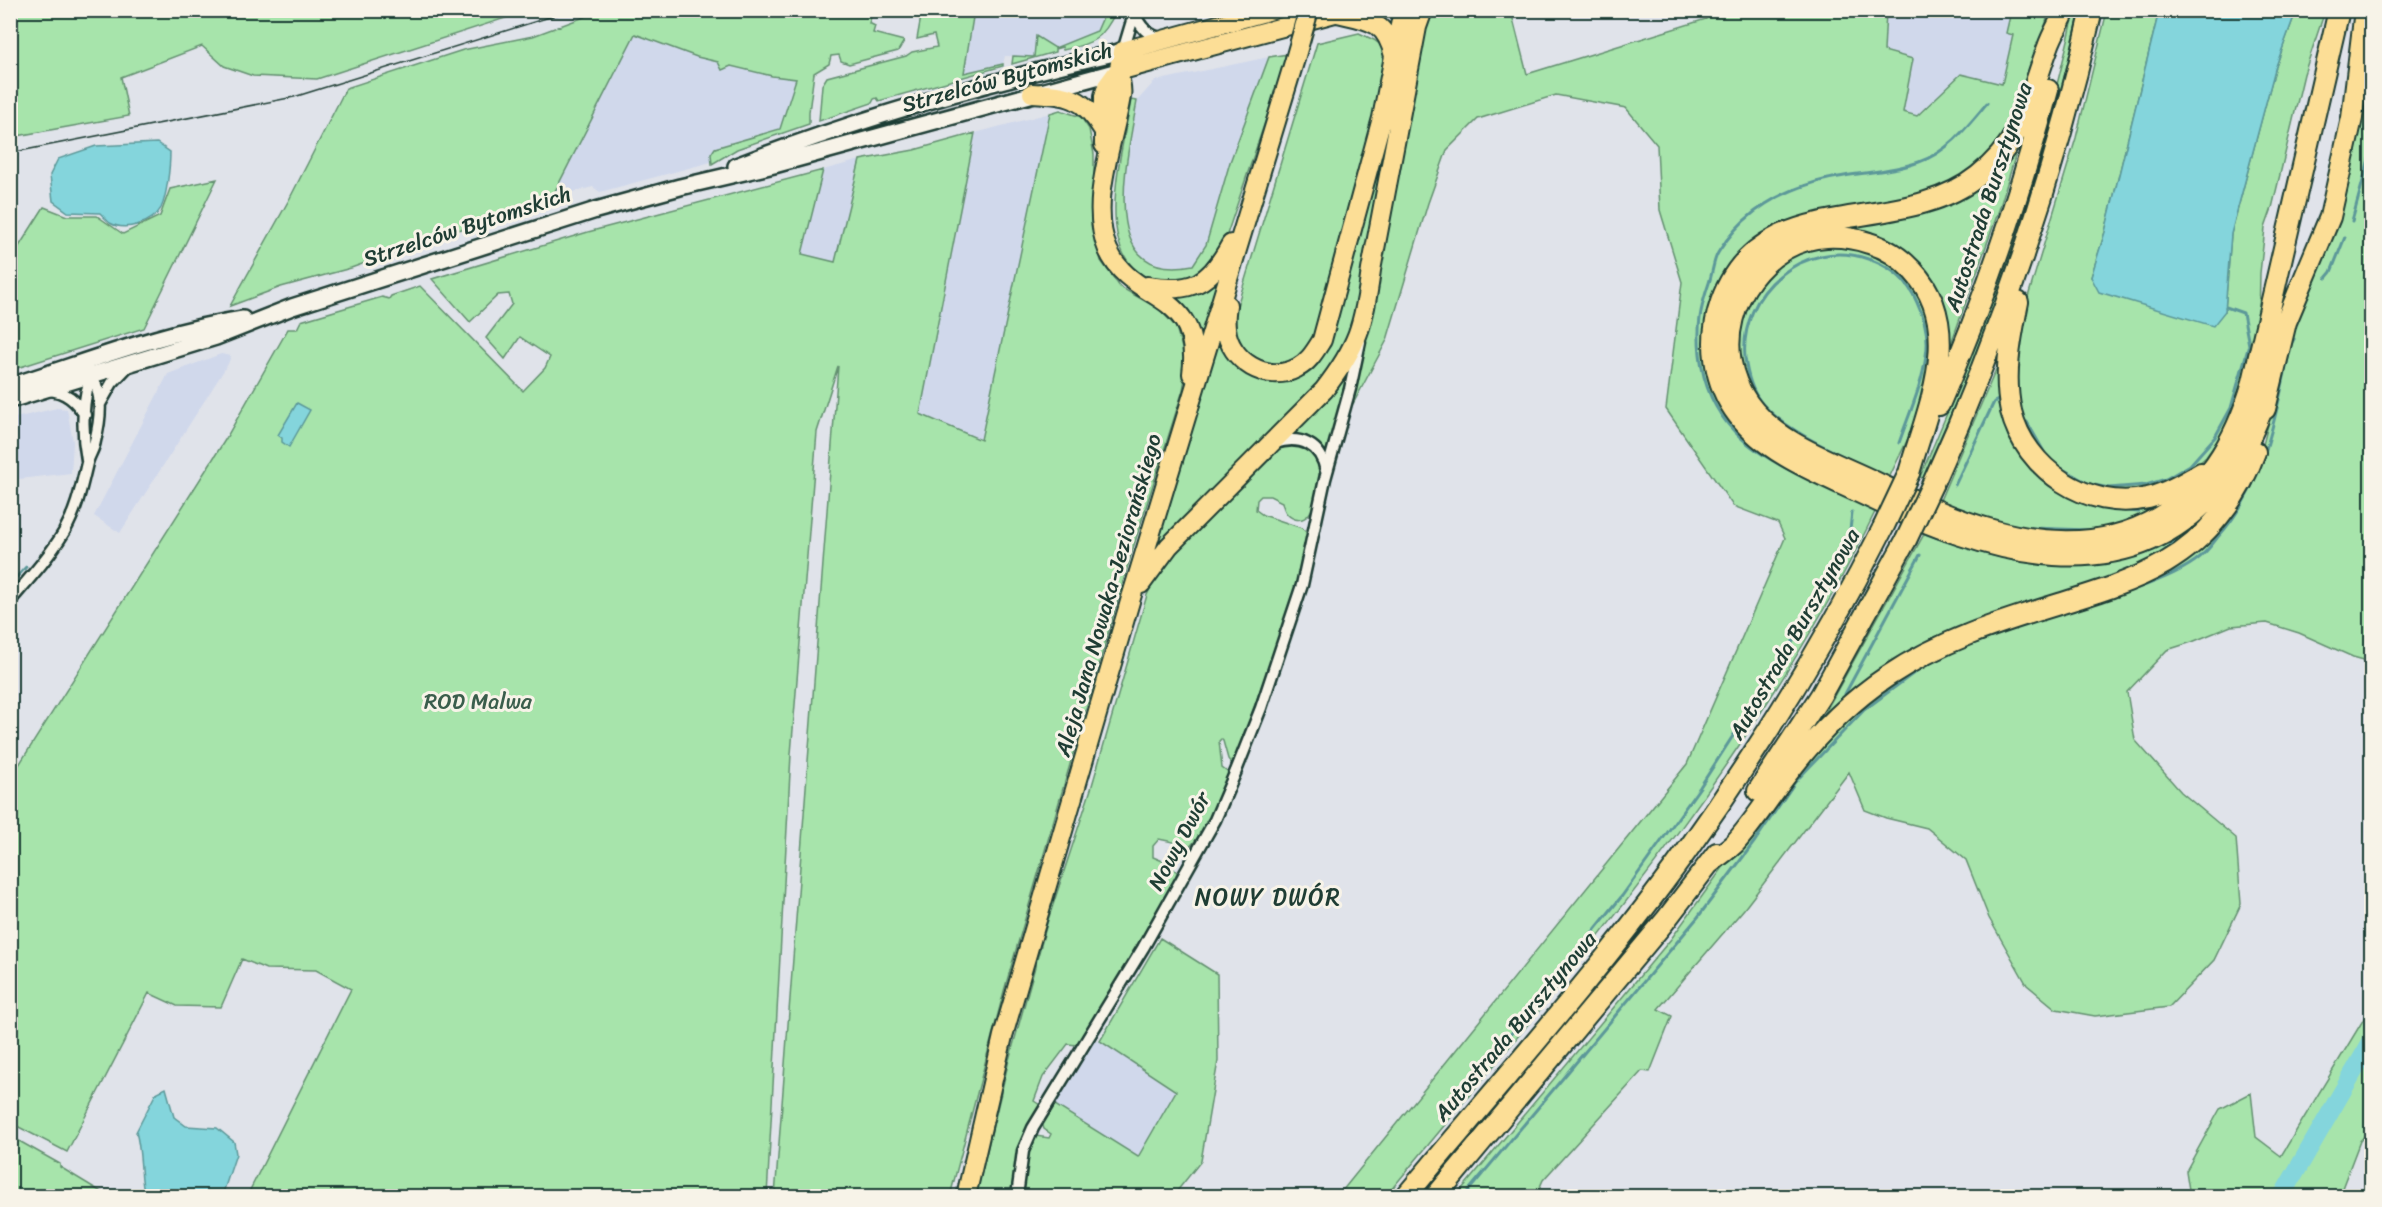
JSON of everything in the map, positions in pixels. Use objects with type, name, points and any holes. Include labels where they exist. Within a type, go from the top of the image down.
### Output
[{"type":"highway","points":[[1437,1197],[1665,921],[1710,863],[1786,751],[1876,598],[1933,483],[1978,378],[2033,228],[2077,79],[2092,10]]},
{"type":"highway","points":[[1909,473],[1939,366],[1941,338],[1936,311],[1927,291],[1909,266],[1893,253],[1859,239],[1828,236],[1788,248],[1770,259],[1753,275],[1742,291],[1731,320],[1729,347],[1735,378],[1747,402],[1761,419],[1778,433],[1808,450],[1933,509],[2014,536],[2060,541],[2099,538],[2134,530],[2152,522],[2186,499],[2201,483],[2231,439],[2242,415],[2253,382],[2339,10]]},
{"type":"highway","points":[[1710,863],[1734,844],[1791,768],[1825,729],[1887,676],[1933,650],[1966,635],[2127,581],[2167,562],[2193,543],[2218,518],[2244,477],[2257,445],[2286,322],[2330,217],[2352,118],[2365,10]]},
{"type":"highway","points":[[2065,12],[2048,46],[2028,111],[2016,134],[1999,157],[1976,178],[1949,195],[1923,204],[1801,226],[1769,241],[1745,261],[1722,299],[1714,330],[1717,373],[1735,412],[1751,431],[1769,446],[1802,465],[1935,527],[1985,544],[2031,554],[2058,556],[2093,555],[2127,548],[2153,538],[2184,520],[2213,494],[2233,468],[2267,398]]},
{"type":"highway","name":"Autostrada Bursztynowa","points":[[1406,1197],[1598,964],[1685,853],[1734,782],[1797,683],[1867,561],[1968,339],[2003,244],[2031,152],[2065,12]]},
{"type":"highway","points":[[2033,228],[2013,325],[2007,368],[2011,411],[2022,439],[2035,458],[2053,476],[2069,486],[2094,496],[2117,500],[2146,498],[2163,493],[2212,467]]},
{"type":"main road","name":"Strzelców Bytomskich","points":[[680,187],[801,141],[1077,61],[1166,40],[1272,10]]},
{"type":"main road","name":"Aleja Jana Nowaka-Jeziorańskiego","points":[[966,1197],[1003,1036],[1131,598],[1309,10]]},
{"type":"main road","points":[[1228,276],[1226,329],[1232,347],[1239,358],[1252,368],[1281,373],[1297,369],[1310,358],[1322,340],[1331,310],[1382,118],[1402,10]]},
{"type":"main road","name":"Strzelców Bytomskich","points":[[10,400],[92,376],[129,356],[211,324],[270,315],[507,238],[680,187],[774,165],[1032,93],[1165,60],[1341,12]]},
{"type":"main road","points":[[1341,12],[1376,24],[1387,34],[1394,56]]},
{"type":"main road","points":[[1131,598],[1169,546],[1324,390],[1355,343],[1363,322],[1417,16]]},
{"type":"main road","points":[[1106,164],[1103,130],[1104,96],[1107,86],[1118,71],[1123,51]]},
{"type":"main road","points":[[1122,92],[1130,82],[1165,60]]},
{"type":"main road","points":[[1118,71],[1122,92],[1106,164],[1102,225],[1107,247],[1123,272],[1169,302],[1184,322],[1192,341],[1194,358],[1185,421]]},
{"type":"main road","points":[[1032,93],[1064,95],[1078,100],[1094,115],[1103,130]]},
{"type":"main road","points":[[1143,285],[1182,289],[1200,283],[1226,254],[1246,219]]},
{"type":"main road","name":"Strzelców Bytomskich","points":[[10,386],[73,366],[129,356]]},
{"type":"street","points":[[1135,11],[1142,28],[1166,40]]},
{"type":"street","points":[[1123,51],[1135,11]]},
{"type":"street","name":"Nowy Dwór","points":[[1017,1197],[1023,1151],[1033,1128],[1143,948],[1215,820],[1261,708],[1302,585],[1325,479],[1350,389],[1363,322]]},
{"type":"street","points":[[100,405],[129,356]]},
{"type":"street","points":[[10,601],[47,557],[69,524],[80,496],[87,460],[95,442],[100,405],[97,386],[92,376],[80,367],[73,366]]},
{"type":"street","points":[[87,460],[84,441],[85,416],[92,376]]},
{"type":"street","points":[[45,390],[65,394],[78,405],[85,416]]},
{"type":"street","points":[[1272,444],[1294,439],[1312,446],[1324,464],[1325,479]]},
{"type":"shaded area","points":[[2006,10],[2005,15],[2010,16],[2013,34],[2002,84],[1961,74],[1918,116],[1903,112],[1913,59],[1884,51],[1886,11]]},
{"type":"shaded area","points":[[974,11],[1110,11],[1104,15],[1097,31],[1034,57],[1005,56],[1003,64],[964,74]]},
{"type":"shaded area","points":[[635,34],[697,57],[772,76],[796,79],[780,129],[715,148],[711,154],[711,162],[600,192],[593,187],[552,197]]},
{"type":"shaded area","points":[[1269,57],[1230,162],[1206,245],[1193,265],[1175,269],[1148,261],[1136,252],[1124,220],[1124,178],[1137,101],[1155,81]]},
{"type":"shaded area","points":[[1050,113],[981,440],[920,414],[975,133]]},
{"type":"shaded area","points":[[860,160],[835,262],[802,255],[823,170]]},
{"type":"shaded area","points":[[221,354],[231,356],[228,364],[120,533],[94,516],[168,374]]},
{"type":"shaded area","points":[[57,408],[67,409],[73,442],[71,473],[11,480],[11,419]]},
{"type":"shaded area","points":[[1097,1040],[1177,1091],[1138,1157],[1055,1105]]},
{"type":"green space","points":[[11,10],[527,11],[317,79],[253,76],[224,66],[202,46],[121,77],[129,116],[11,137]]},
{"type":"green space","points":[[603,10],[873,11],[869,23],[875,26],[873,33],[904,41],[898,51],[849,64],[841,61],[839,55],[831,56],[829,64],[814,73],[809,124],[737,149],[712,164],[711,154],[715,148],[780,129],[796,79],[731,66],[722,70],[718,62],[697,57],[635,34],[552,197],[534,202],[534,207],[455,231],[351,268],[281,287],[230,306],[290,198],[346,88],[463,50],[533,36]]},
{"type":"green space","points":[[922,11],[974,11],[964,73],[1003,64],[1003,66],[879,101],[877,98],[872,103],[819,121],[822,85],[827,77],[937,47],[934,35],[917,39]]},
{"type":"green space","points":[[1110,11],[1116,11],[1096,39],[1063,50],[1062,47],[1055,49],[1055,52],[1012,64],[1013,56],[1034,57],[1036,36],[1055,48],[1097,31],[1104,15]]},
{"type":"green space","points":[[1430,11],[1511,11],[1527,74],[1706,19],[1705,11],[1886,11],[1884,51],[1913,59],[1903,112],[1917,116],[1961,74],[2002,84],[2013,35],[2006,33],[2010,16],[2005,15],[2006,11],[2049,11],[2025,102],[1987,160],[1948,188],[1788,224],[1711,375],[1877,508],[1828,602],[1774,693],[1715,781],[1588,950],[1386,1196],[1338,1196],[1687,764],[1785,538],[1778,523],[1733,506],[1666,409],[1682,282],[1660,210],[1657,145],[1626,108],[1556,95],[1478,119],[1447,150],[1428,203],[1387,340],[1353,404],[1423,30]]},
{"type":"green space","points":[[2075,11],[2080,11],[2060,93],[2038,174],[1999,295],[1977,353],[1923,478],[1920,477],[1975,345],[2015,234],[2043,139]]},
{"type":"green space","points":[[2107,11],[2159,11],[2105,232],[2091,277],[2225,311],[2231,234],[2275,69],[2296,11],[2325,11],[2304,74],[2272,208],[2265,228],[2260,273],[2259,321],[2245,382],[2226,429],[2206,457],[2181,479],[2152,491],[2097,492],[2054,469],[2028,437],[2015,392],[2021,320],[2076,138]]},
{"type":"green space","points":[[1359,33],[1386,49],[1387,65],[1318,330],[1309,348],[1298,357],[1278,363],[1268,363],[1251,355],[1243,347],[1237,334],[1235,313],[1317,43]]},
{"type":"green space","points":[[1288,54],[1219,258],[1204,275],[1182,281],[1159,282],[1137,271],[1123,253],[1116,230],[1115,203],[1117,175],[1131,100],[1137,101],[1125,182],[1124,211],[1129,236],[1141,256],[1162,266],[1193,265],[1206,245],[1230,162],[1269,57]]},
{"type":"green space","points":[[2371,97],[2371,662],[2353,657],[2299,633],[2267,623],[2231,626],[2167,650],[2127,692],[2135,740],[2181,792],[2236,838],[2241,904],[2214,960],[2169,1007],[2095,1016],[2056,1009],[2027,985],[1989,918],[1966,860],[1927,828],[1886,818],[1865,810],[1849,772],[1744,909],[1658,1009],[1672,1016],[1650,1072],[1642,1071],[1543,1180],[1536,1196],[1456,1196],[1671,939],[1777,793],[1868,697],[1946,651],[2155,575],[2260,457],[2292,329],[2360,116]]},
{"type":"green space","name":"ROD Malwa","points":[[1060,110],[1081,117],[1089,129],[1094,154],[1094,231],[1101,261],[1120,287],[1159,309],[1176,327],[1187,366],[1183,390],[1133,548],[1004,991],[950,1196],[775,1196],[838,366],[817,432],[791,754],[767,1196],[247,1196],[351,989],[316,970],[266,969],[242,959],[221,1007],[177,1006],[149,993],[67,1152],[11,1123],[10,779],[225,440],[288,329],[297,329],[301,321],[382,297],[389,299],[391,296],[420,286],[523,391],[545,368],[550,357],[520,337],[505,359],[486,338],[512,304],[509,294],[498,295],[470,322],[432,279],[588,232],[823,170],[802,254],[835,262],[860,160],[914,150],[975,133],[920,414],[981,440],[1050,113]]},
{"type":"green space","points":[[1384,127],[1392,129],[1353,331],[1323,381],[1160,546],[1158,543],[1220,337],[1234,361],[1305,368]]},
{"type":"green space","points":[[2018,139],[2020,140],[1999,210],[1948,352],[1940,308],[1924,276],[1910,261],[1882,243],[1851,234],[1820,234],[1790,242],[1764,258],[1743,281],[1730,309],[1725,343],[1727,366],[1734,387],[1751,415],[1770,434],[1818,461],[1883,492],[1880,497],[1800,458],[1753,423],[1735,400],[1723,374],[1719,343],[1721,323],[1727,303],[1736,284],[1748,268],[1763,254],[1779,244],[1814,230],[1915,212],[1938,205],[1962,192],[1982,177]]},
{"type":"green space","points":[[217,179],[144,328],[11,370],[11,259],[44,207],[67,216],[97,216],[123,234],[160,216],[170,189]]},
{"type":"green space","points":[[1822,244],[1860,246],[1904,270],[1927,305],[1934,358],[1915,424],[1887,482],[1779,425],[1748,391],[1736,350],[1743,306],[1763,274],[1791,255]]},
{"type":"green space","points":[[1226,270],[1201,354],[1167,294]]},
{"type":"green space","points":[[2003,353],[2005,408],[2078,496],[2183,494],[2117,529],[2037,534],[1938,505]]},
{"type":"green space","points":[[1350,367],[1329,450],[1323,451],[1290,435]]},
{"type":"green space","points":[[1299,444],[1314,454],[1319,471],[1317,494],[1309,514],[1303,519],[1295,519],[1289,516],[1282,502],[1270,496],[1261,496],[1257,500],[1256,510],[1263,515],[1302,528],[1307,533],[1307,541],[1298,584],[1233,766],[1228,759],[1223,741],[1221,739],[1219,741],[1222,768],[1230,774],[1204,828],[1191,846],[1184,850],[1173,842],[1159,839],[1153,846],[1153,857],[1165,862],[1177,872],[1175,879],[1129,964],[1091,1025],[1077,1045],[1068,1044],[1043,1077],[1034,1101],[1040,1105],[1020,1149],[1012,1196],[976,1196],[1009,1060],[1048,920],[1091,789],[1147,595],[1172,556],[1226,497],[1279,445]]},
{"type":"green space","points":[[2226,487],[2210,517],[2158,562],[2011,615],[1829,718],[1823,716],[1927,529],[2038,560]]},
{"type":"green space","points":[[1160,938],[1217,974],[1218,1061],[1201,1161],[1173,1196],[1023,1196],[1028,1149],[1036,1136],[1049,1138],[1051,1134],[1044,1129],[1042,1123],[1052,1103],[1138,1157],[1176,1091],[1100,1041]]},
{"type":"green space","points":[[2371,1009],[2371,1129],[2360,1141],[2339,1196],[2190,1196],[2186,1171],[2220,1109],[2251,1093],[2256,1137],[2281,1156]]},
{"type":"green space","points":[[12,1137],[60,1164],[60,1167],[108,1196],[11,1196]]},
{"type":"water","points":[[2159,11],[2296,11],[2275,69],[2231,234],[2225,311],[2213,326],[2099,292],[2091,277],[2105,232]]},
{"type":"water","points":[[157,143],[170,152],[168,181],[161,208],[145,222],[131,226],[116,226],[100,213],[68,212],[53,201],[50,175],[58,159],[96,146]]},
{"type":"water","points":[[297,403],[310,410],[289,447],[278,435]]},
{"type":"water","points":[[166,1088],[174,1117],[186,1126],[217,1128],[234,1142],[236,1154],[224,1190],[225,1196],[156,1196],[143,1187],[136,1132],[156,1093]]},
{"type":"waterway","points":[[1807,478],[1767,458],[1750,445],[1722,416],[1712,398],[1704,378],[1699,326],[1703,301],[1717,255],[1745,220],[1777,197],[1816,182],[1841,176],[1894,169],[1929,158],[1957,137],[1987,103]]},
{"type":"waterway","points":[[2352,221],[2372,148]]},
{"type":"waterway","points":[[2326,278],[2331,272],[2345,237]]},
{"type":"waterway","points":[[1864,466],[1808,438],[1781,421],[1760,401],[1750,381],[1745,358],[1746,334],[1753,312],[1764,292],[1780,276],[1799,263],[1821,256],[1844,254],[1868,259],[1894,272],[1913,294],[1925,324],[1927,348],[1918,389],[1899,443]]},
{"type":"waterway","points":[[2061,468],[2089,484],[2109,488],[2146,485],[2166,479],[2190,465],[2215,437],[2231,408],[2249,345],[2243,313],[2226,307]]},
{"type":"waterway","points":[[2120,594],[2169,576],[2195,561],[2234,517],[2258,472],[2267,447],[2294,339]]},
{"type":"waterway","points":[[1955,485],[1994,402],[1998,400],[2002,415]]},
{"type":"waterway","points":[[2027,422],[2047,457]]},
{"type":"waterway","points":[[2113,509],[2138,512]]},
{"type":"waterway","points":[[1472,1082],[1622,896],[1700,787],[1787,652],[1849,539],[1852,512]]},
{"type":"waterway","points":[[2032,528],[2088,530]]},
{"type":"waterway","points":[[1927,534],[2002,557],[2049,564]]},
{"type":"waterway","points":[[2161,554],[2177,539]]},
{"type":"waterway","points":[[2153,549],[2175,540]]},
{"type":"waterway","points":[[1851,693],[1845,694],[1920,555]]},
{"type":"waterway","points":[[2107,562],[2124,558]]},
{"type":"waterway","points":[[2059,564],[2091,564]]},
{"type":"waterway","points":[[10,584],[26,567]]},
{"type":"waterway","points":[[1969,645],[2005,631]]},
{"type":"waterway","points":[[1464,1196],[1698,917],[1755,841],[1795,782],[1864,710],[1922,667],[1957,650]]},
{"type":"waterway","points":[[2282,1196],[2372,1040]]},
{"type":"tram line","points":[[10,153],[294,97],[572,10]]},
{"type":"district","name":"NOWY DWÓR","points":[[1268,897]]}]
